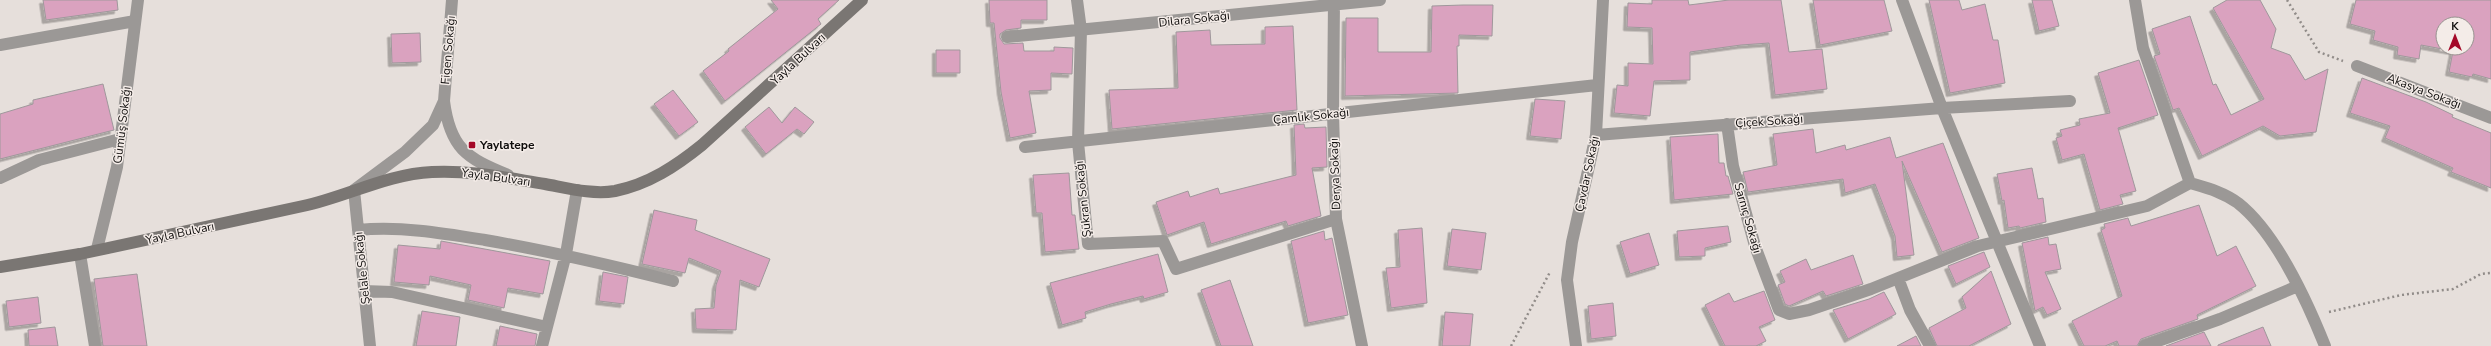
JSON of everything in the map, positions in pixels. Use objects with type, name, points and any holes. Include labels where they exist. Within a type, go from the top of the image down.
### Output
[{"type":"main road","name":"Yayla Bulvarı","points":[[0,267],[80,254],[97,249],[332,200],[354,190],[429,172],[468,171],[577,190],[614,191],[646,181],[675,167],[754,99],[862,0]]},
{"type":"street","name":"Gümüş Sokağı","points":[[97,249],[117,167],[138,0]]},
{"type":"street","name":"Figen Sokağı","points":[[444,101],[452,0]]},
{"type":"street","name":"Şükran Sokağı","points":[[1077,0],[1081,30],[1078,142],[1088,244],[1163,241],[1176,270],[1336,219]]},
{"type":"street","name":"Dilara Sokağı","points":[[1007,36],[1081,30],[1334,2],[1380,0]]},
{"type":"street","name":"Çavdar Sokağı","points":[[1576,346],[1567,280],[1572,242],[1596,135],[1597,85],[1603,0]]},
{"type":"street","points":[[1902,0],[1942,108],[1996,243],[2040,346]]},
{"type":"street","points":[[2135,0],[2143,48],[2190,183]]},
{"type":"street","name":"Derya Sokağı","points":[[1334,2],[1333,113],[1336,219],[1362,346]]},
{"type":"street","points":[[0,45],[135,21]]},
{"type":"street","name":"Akasya Sokağı","points":[[2357,66],[2491,118]]},
{"type":"street","name":"Çamlık Sokağı","points":[[1025,147],[1597,85]]},
{"type":"street","points":[[444,101],[447,125],[456,142],[466,153],[481,164],[518,180]]},
{"type":"street","points":[[354,190],[405,152],[433,126],[444,101]]},
{"type":"street","name":"Çiçek Sokağı","points":[[1596,135],[1942,108],[2070,101]]},
{"type":"street","name":"Sarnıç Sokağı","points":[[1727,124],[1733,166],[1755,246],[1779,310],[1789,314],[1809,310],[1898,278]]},
{"type":"street","points":[[0,178],[38,160],[120,139]]},
{"type":"street","points":[[1930,346],[1910,310],[1898,278],[1978,246],[1996,243],[2147,206],[2190,183],[2214,190],[2242,208],[2263,227],[2298,286],[2325,346]]},
{"type":"street","name":"Şelale Sokağı","points":[[354,190],[370,346]]},
{"type":"street","points":[[542,346],[566,254],[577,190]]},
{"type":"street","points":[[358,230],[383,228],[428,231],[566,254],[673,280]]},
{"type":"street","points":[[80,254],[95,346]]},
{"type":"street","points":[[2144,346],[2220,319],[2298,286]]},
{"type":"street","points":[[364,291],[392,292],[547,327]]},
{"type":"path","points":[[2287,0],[2319,52],[2331,58]]},
{"type":"path","points":[[1511,346],[1554,268]]},
{"type":"path","points":[[2313,317],[2342,307],[2401,295],[2453,289],[2481,274],[2491,273]]},
{"type":"building","points":[[43,0],[117,0],[118,10],[46,20]]},
{"type":"building","points":[[771,0],[839,0],[818,19],[821,24],[725,101],[703,71],[778,9]]},
{"type":"building","points":[[989,0],[1047,0],[1047,20],[1021,20],[1021,28],[1006,30],[1000,34],[1000,38],[1004,44],[1023,43],[1024,51],[1054,51],[1054,47],[1073,48],[1072,74],[1051,73],[1051,90],[1029,91],[1036,133],[1010,138],[1001,92],[994,23],[990,23]]},
{"type":"building","points":[[1652,0],[1688,0],[1689,5],[1729,0],[1781,0],[1789,52],[1822,49],[1827,89],[1775,95],[1769,43],[1741,45],[1690,52],[1690,80],[1654,81],[1650,116],[1614,113],[1617,85],[1628,86],[1628,63],[1653,64],[1652,28],[1627,27],[1628,3],[1652,4]]},
{"type":"building","points":[[1813,0],[1884,0],[1892,31],[1820,45]]},
{"type":"building","points":[[1929,0],[1959,0],[1962,10],[1985,4],[1993,40],[1998,40],[2005,83],[1950,93]]},
{"type":"building","points":[[2032,0],[2052,0],[2059,26],[2039,31]]},
{"type":"building","points":[[2227,0],[2260,0],[2276,29],[2271,48],[2290,55],[2305,80],[2328,69],[2316,132],[2280,136],[2263,126],[2202,156],[2179,108],[2173,110],[2154,56],[2160,54],[2152,29],[2190,16],[2213,85],[2216,84],[2231,115],[2264,99],[2213,8]]},
{"type":"building","points":[[2356,0],[2491,0],[2491,79],[2473,74],[2472,77],[2449,72],[2452,56],[2475,56],[2475,16],[2435,16],[2435,48],[2421,45],[2419,59],[2397,55],[2398,47],[2373,40],[2375,31],[2350,24]]},
{"type":"building","points":[[1493,5],[1492,36],[1459,35],[1459,46],[1457,46],[1458,93],[1345,96],[1346,18],[1378,18],[1378,52],[1431,52],[1432,6]]},
{"type":"building","points":[[1293,26],[1297,110],[1112,129],[1109,90],[1178,88],[1176,32],[1210,30],[1211,45],[1265,44],[1265,27]]},
{"type":"building","points":[[420,33],[421,62],[392,63],[391,34]]},
{"type":"building","points":[[936,50],[960,50],[960,73],[936,73]]},
{"type":"building","points":[[2139,60],[2158,115],[2118,128],[2136,191],[2120,195],[2123,204],[2100,210],[2084,154],[2062,160],[2056,138],[2062,136],[2060,130],[2080,125],[2079,119],[2110,113],[2098,73]]},
{"type":"building","points":[[2362,78],[2426,102],[2453,115],[2452,117],[2491,133],[2491,188],[2451,172],[2453,168],[2385,138],[2390,126],[2350,113]]},
{"type":"building","points":[[103,84],[114,130],[0,159],[0,114],[33,104],[33,100]]},
{"type":"building","points":[[673,90],[698,122],[679,136],[654,104]]},
{"type":"building","points":[[1535,99],[1565,101],[1561,139],[1530,136]]},
{"type":"building","points":[[769,107],[782,123],[795,107],[814,122],[804,134],[797,129],[766,154],[745,127]]},
{"type":"building","points":[[1304,124],[1305,128],[1326,127],[1327,167],[1312,168],[1321,216],[1288,226],[1286,221],[1211,244],[1204,222],[1167,235],[1156,202],[1188,191],[1190,197],[1218,188],[1220,194],[1296,175],[1294,125]]},
{"type":"building","points":[[1813,129],[1816,153],[1845,145],[1846,150],[1890,137],[1896,158],[1943,143],[1979,238],[1942,252],[1902,161],[1914,255],[1897,257],[1895,236],[1875,184],[1845,193],[1843,179],[1748,192],[1743,172],[1777,165],[1773,134]]},
{"type":"building","points":[[1718,134],[1719,163],[1724,163],[1726,176],[1728,176],[1733,194],[1674,200],[1670,137]]},
{"type":"building","points":[[2032,168],[2038,199],[2043,198],[2046,222],[2020,228],[2019,226],[2008,228],[2004,200],[2002,201],[1997,174]]},
{"type":"building","points":[[1069,173],[1072,215],[1075,215],[1079,249],[1045,252],[1042,213],[1036,213],[1033,175]]},
{"type":"building","points":[[2199,205],[2217,256],[2236,246],[2256,286],[2197,315],[2198,319],[2141,339],[2137,346],[2119,346],[2117,341],[2105,346],[2084,346],[2072,321],[2122,296],[2101,230],[2105,228],[2104,224],[2128,218],[2131,226]]},
{"type":"building","points":[[654,210],[697,220],[695,230],[770,259],[759,287],[740,280],[736,330],[696,329],[695,309],[714,308],[716,285],[721,271],[689,258],[685,273],[642,264]]},
{"type":"building","points":[[1728,226],[1731,242],[1705,248],[1705,256],[1679,257],[1677,231]]},
{"type":"building","points":[[1422,228],[1427,303],[1391,308],[1386,268],[1400,267],[1398,230]]},
{"type":"building","points":[[1452,229],[1486,233],[1481,270],[1447,266]]},
{"type":"building","points":[[1324,231],[1325,240],[1332,238],[1348,315],[1308,323],[1291,241]]},
{"type":"building","points":[[1649,233],[1659,265],[1630,274],[1620,242]]},
{"type":"building","points":[[2048,237],[2049,245],[2056,244],[2061,269],[2045,272],[2061,309],[2047,315],[2043,307],[2035,311],[2022,243]]},
{"type":"building","points":[[441,241],[550,261],[543,294],[508,288],[504,308],[468,300],[471,285],[430,276],[429,285],[394,282],[398,245],[440,249]]},
{"type":"building","points":[[1984,252],[1990,267],[1956,284],[1948,266]]},
{"type":"building","points":[[1158,254],[1168,292],[1144,299],[1143,296],[1085,312],[1086,318],[1062,325],[1050,283]]},
{"type":"building","points":[[1853,255],[1863,284],[1826,296],[1823,291],[1789,306],[1785,304],[1778,285],[1785,282],[1780,271],[1806,259],[1811,270]]},
{"type":"building","points":[[1991,271],[2011,324],[1969,346],[1937,346],[1929,328],[1966,308],[1962,297]]},
{"type":"building","points":[[603,272],[628,277],[624,304],[599,301]]},
{"type":"building","points":[[137,274],[147,346],[103,346],[94,279]]},
{"type":"building","points":[[1230,280],[1253,346],[1221,346],[1201,290]]},
{"type":"building","points":[[1764,291],[1775,320],[1759,327],[1766,341],[1756,346],[1725,346],[1705,305],[1729,293],[1734,302]]},
{"type":"building","points":[[1884,292],[1896,314],[1848,339],[1833,310],[1869,299]]},
{"type":"building","points":[[38,297],[41,323],[9,327],[6,301]]},
{"type":"building","points":[[1613,303],[1616,336],[1591,339],[1588,306]]},
{"type":"building","points":[[422,311],[460,317],[456,346],[416,346]]},
{"type":"building","points":[[1445,312],[1473,314],[1470,346],[1442,346]]},
{"type":"building","points":[[500,326],[537,334],[535,346],[496,346]]},
{"type":"building","points":[[55,327],[58,346],[29,346],[28,330]]},
{"type":"building","points":[[2263,327],[2271,346],[2218,346],[2218,345]]},
{"type":"building","points":[[2204,332],[2211,346],[2166,346]]},
{"type":"building","points":[[1916,336],[1921,346],[1897,346]]},
{"type":"place","name":"Yaylatepe","points":[[472,145]]}]
